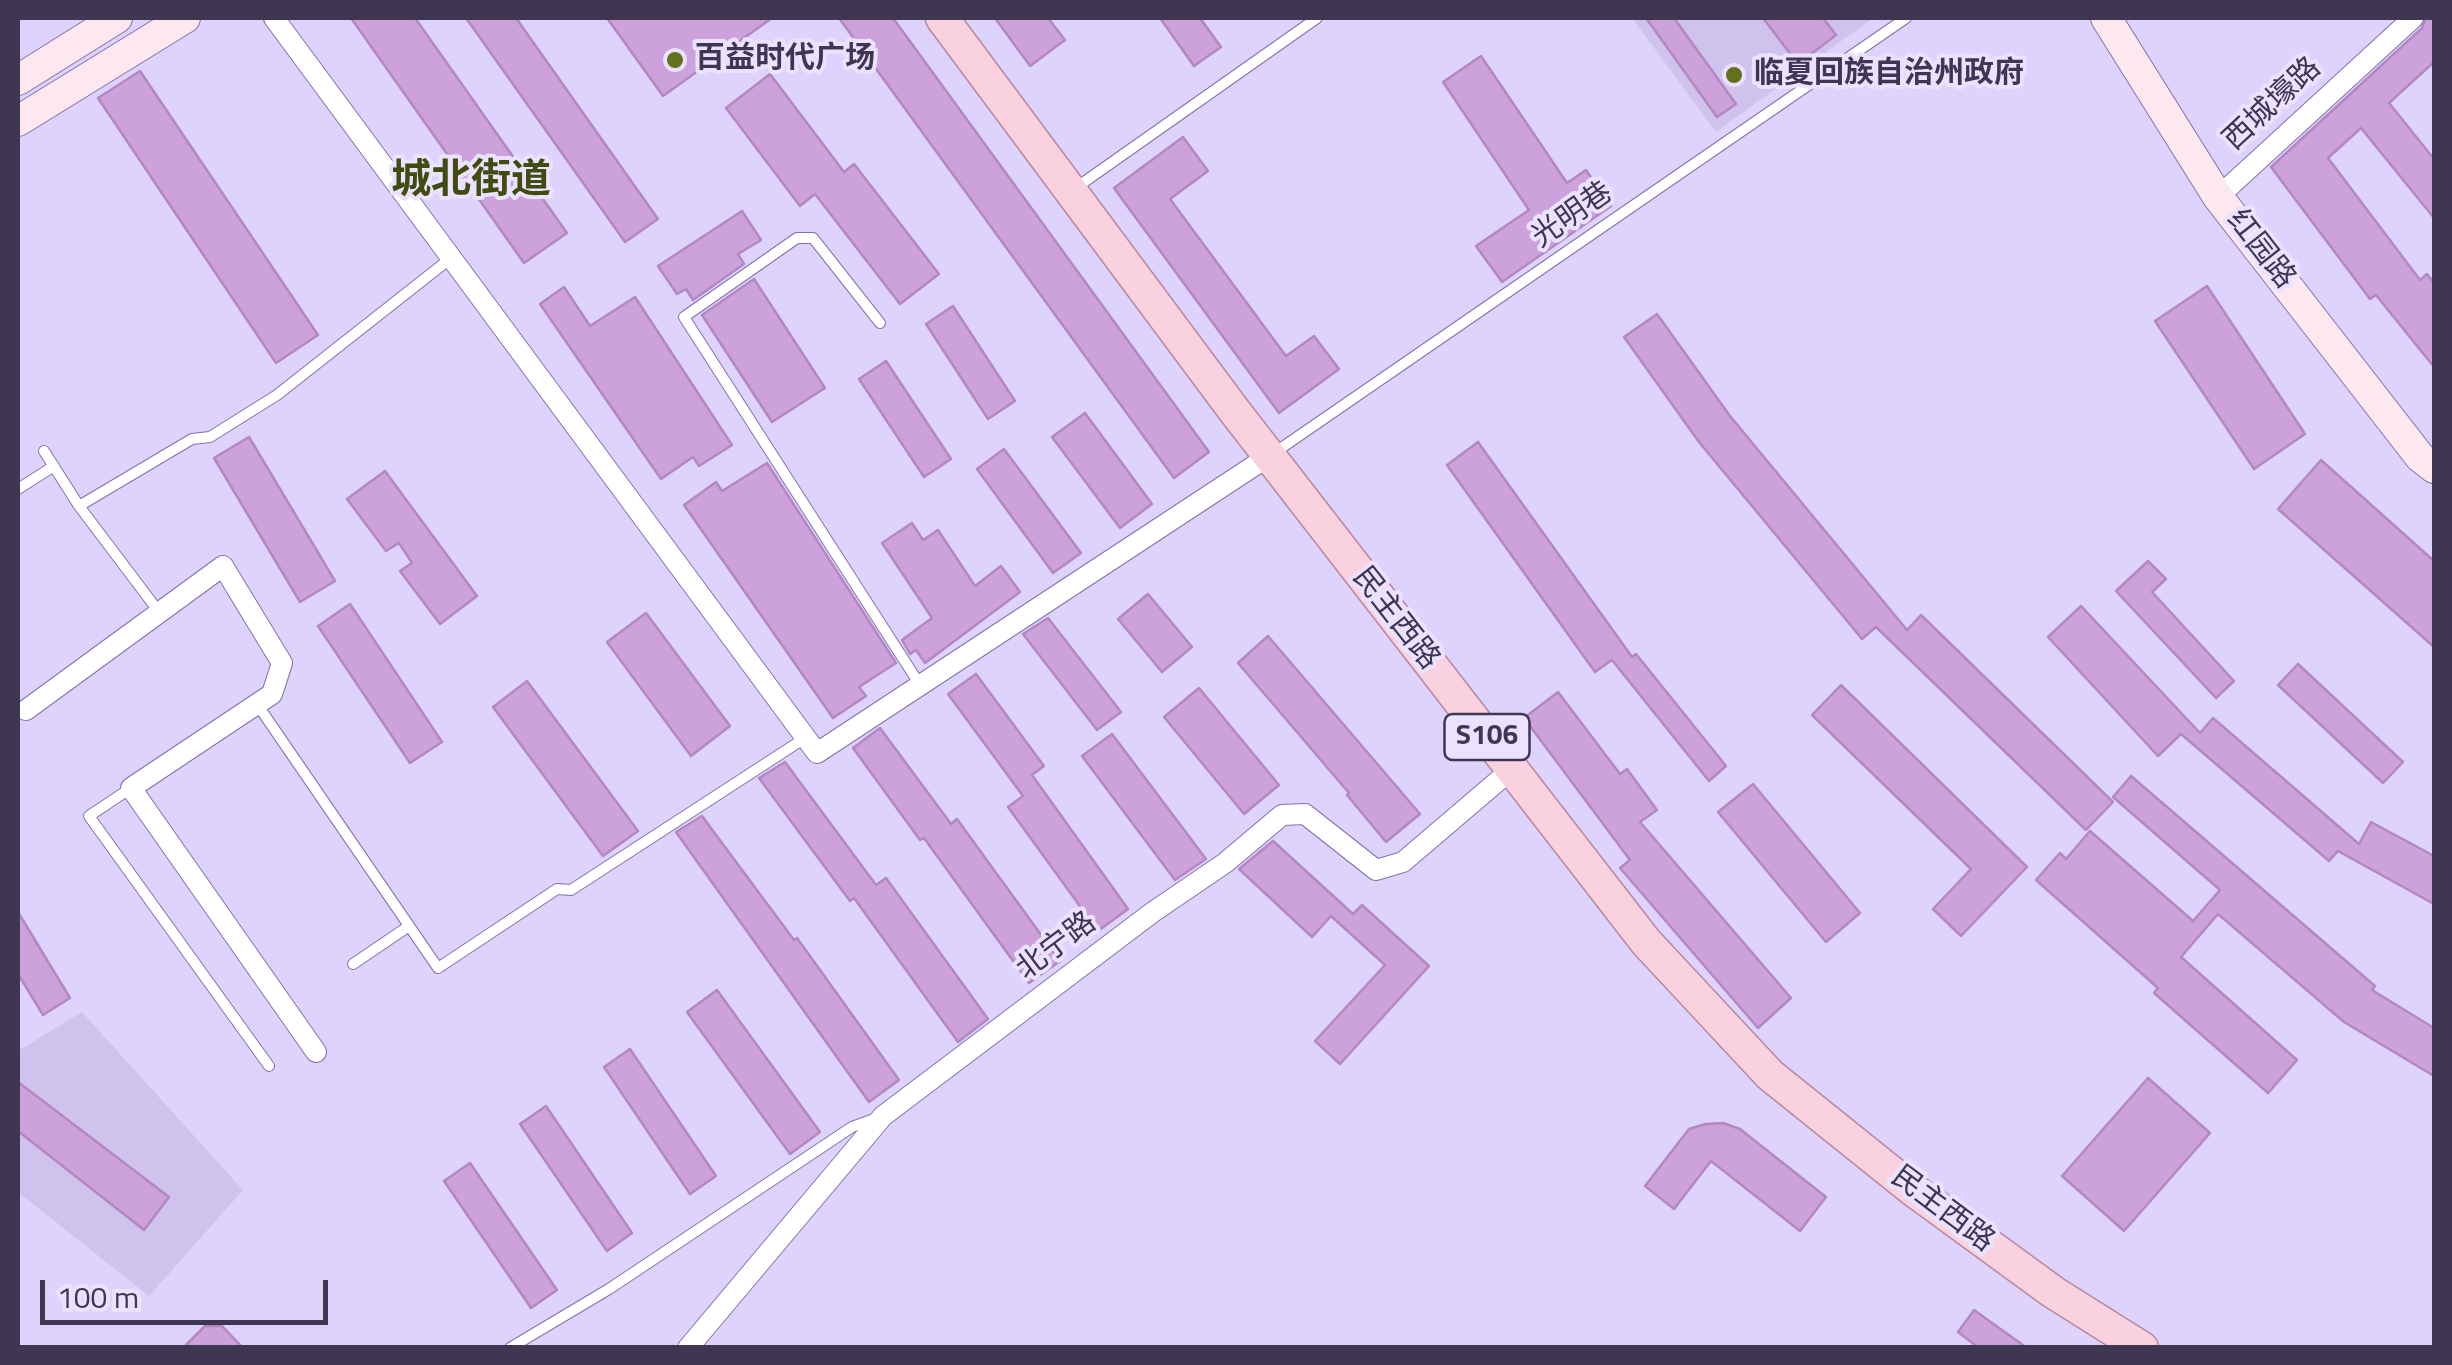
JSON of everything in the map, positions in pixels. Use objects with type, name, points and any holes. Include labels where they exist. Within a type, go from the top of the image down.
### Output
[{"type":"main road","points":[[18,80],[117,18]]},
{"type":"main road","points":[[18,121],[185,18]]},
{"type":"main road","name":"民主西路","points":[[942,18],[1269,456],[1646,942],[1770,1075],[1912,1189],[2053,1292],[2142,1348]]},
{"type":"main road","name":"红园路","points":[[2106,18],[2218,196],[2420,457],[2434,468]]},
{"type":"street","points":[[274,18],[817,753],[1269,456]]},
{"type":"street","name":"西城壕路","points":[[2218,196],[2413,18]]},
{"type":"street","points":[[26,710],[223,566],[282,663],[272,694],[130,788],[316,1052]]},
{"type":"street","name":"北宁路","points":[[688,1348],[882,1116],[1153,912],[1225,863],[1282,815],[1305,814],[1376,870],[1403,862],[1512,769]]},
{"type":"lane","name":"光明巷","points":[[1269,456],[1906,18]]},
{"type":"lane","points":[[1071,191],[1312,19]]},
{"type":"lane","points":[[880,323],[813,238],[797,238],[684,317],[920,685]]},
{"type":"lane","points":[[79,506],[192,439],[210,437],[277,395],[452,257]]},
{"type":"lane","points":[[44,451],[79,506],[159,612]]},
{"type":"lane","points":[[18,489],[54,466]]},
{"type":"lane","points":[[257,704],[438,968],[557,890],[571,890],[806,737]]},
{"type":"lane","points":[[130,788],[89,816],[270,1066]]},
{"type":"lane","points":[[353,964],[409,926]]},
{"type":"lane","points":[[510,1348],[609,1289],[852,1126],[882,1116]]},
{"type":"shaded area","name":"临夏回族自治州政府","points":[[1632,18],[1873,18],[1716,132]]},
{"type":"shaded area","points":[[82,1012],[243,1190],[149,1296],[18,1192],[18,1051]]},
{"type":"building","points":[[351,18],[415,18],[567,233],[524,263]]},
{"type":"building","points":[[466,18],[516,18],[658,219],[625,242]]},
{"type":"building","name":"百益时代广场","points":[[607,18],[772,18],[663,96]]},
{"type":"building","points":[[839,18],[893,18],[1209,452],[1174,478]]},
{"type":"building","points":[[995,18],[1048,18],[1065,40],[1030,66]]},
{"type":"building","points":[[1160,18],[1200,18],[1221,47],[1194,66]]},
{"type":"building","points":[[1646,18],[1674,18],[1736,104],[1717,117]]},
{"type":"building","points":[[1763,18],[1823,18],[1836,35],[1798,64]]},
{"type":"building","points":[[2426,18],[2434,18],[2434,62],[2389,103],[2434,159],[2434,218],[2361,128],[2328,158],[2420,280],[2427,274],[2434,283],[2434,367],[2376,295],[2370,299],[2271,167],[2422,28]]},
{"type":"building","points":[[1481,56],[1567,183],[1586,170],[1611,206],[1502,282],[1476,246],[1529,210],[1443,82]]},
{"type":"building","points":[[140,71],[318,335],[276,363],[98,98]]},
{"type":"building","points":[[770,74],[844,172],[854,164],[939,274],[900,304],[815,194],[800,206],[726,108]]},
{"type":"building","points":[[1183,137],[1208,171],[1170,199],[1286,356],[1314,336],[1339,369],[1279,413],[1114,188]]},
{"type":"building","points":[[742,211],[761,240],[738,254],[744,264],[693,300],[686,289],[677,294],[658,266]]},
{"type":"building","points":[[754,279],[825,388],[772,422],[702,315]]},
{"type":"building","points":[[2207,286],[2305,434],[2254,469],[2155,321]]},
{"type":"building","points":[[564,287],[590,326],[635,297],[732,445],[699,466],[693,457],[661,479],[540,304]]},
{"type":"building","points":[[953,306],[1015,401],[988,419],[926,324]]},
{"type":"building","points":[[1657,314],[1730,416],[1907,630],[1921,615],[2113,802],[2086,830],[1876,627],[1862,639],[1699,442],[1624,337]]},
{"type":"building","points":[[886,361],[951,459],[924,477],[859,379]]},
{"type":"building","points":[[1085,413],[1152,504],[1120,528],[1052,437]]},
{"type":"building","points":[[249,437],[335,581],[300,602],[214,458]]},
{"type":"building","points":[[1478,442],[1632,657],[1636,654],[1726,766],[1709,781],[1612,660],[1595,672],[1447,465]]},
{"type":"building","points":[[1004,449],[1081,553],[1053,573],[977,469]]},
{"type":"building","points":[[2321,460],[2434,561],[2434,647],[2278,509]]},
{"type":"building","points":[[767,463],[896,663],[859,687],[866,696],[833,718],[684,505],[716,482],[722,491]]},
{"type":"building","points":[[385,471],[477,596],[440,624],[400,571],[412,563],[399,543],[386,551],[347,499]]},
{"type":"building","points":[[912,523],[923,540],[938,530],[975,586],[1001,566],[1020,592],[925,663],[916,650],[910,654],[902,640],[932,618],[882,543]]},
{"type":"building","points":[[2148,561],[2166,579],[2152,592],[2234,681],[2216,698],[2116,591]]},
{"type":"building","points":[[1148,594],[1192,647],[1162,672],[1118,619]]},
{"type":"building","points":[[350,604],[442,742],[410,763],[318,626]]},
{"type":"building","points":[[2081,606],[2200,733],[2213,718],[2359,844],[2371,822],[2434,856],[2434,904],[2338,851],[2329,861],[2181,734],[2158,756],[2048,637]]},
{"type":"building","points":[[646,613],[730,726],[691,756],[607,642]]},
{"type":"building","points":[[1048,618],[1121,712],[1097,730],[1023,634]]},
{"type":"building","points":[[1268,636],[1420,814],[1386,842],[1238,663]]},
{"type":"building","points":[[2298,664],[2403,762],[2383,783],[2278,685]]},
{"type":"building","points":[[976,674],[1044,766],[1032,775],[1128,909],[1098,931],[1008,807],[1023,796],[948,694]]},
{"type":"building","points":[[527,681],[638,831],[603,856],[493,707]]},
{"type":"building","points":[[1841,685],[2027,867],[1961,936],[1933,909],[1971,869],[1812,715]]},
{"type":"building","points":[[1199,688],[1279,785],[1244,814],[1164,717]]},
{"type":"building","points":[[1558,692],[1620,774],[1627,769],[1657,810],[1640,822],[1791,998],[1758,1028],[1620,868],[1630,860],[1524,718]]},
{"type":"building","points":[[880,728],[951,824],[957,819],[1060,961],[1029,983],[853,748]]},
{"type":"building","points":[[1112,734],[1206,859],[1175,880],[1082,756]]},
{"type":"building","points":[[785,762],[876,885],[886,878],[988,1019],[958,1042],[854,898],[850,901],[759,778]]},
{"type":"building","points":[[2131,776],[2375,986],[2372,990],[2434,1028],[2434,1076],[2344,1022],[2218,914],[2181,957],[2297,1060],[2268,1093],[2154,993],[2158,988],[2036,880],[2060,853],[2066,859],[2090,831],[2193,921],[2220,890],[2113,797]]},
{"type":"building","points":[[1753,784],[1860,913],[1826,942],[1718,812]]},
{"type":"building","points":[[702,816],[794,940],[797,938],[899,1080],[869,1102],[676,832]]},
{"type":"building","points":[[1273,841],[1353,914],[1362,905],[1429,966],[1340,1064],[1315,1041],[1385,965],[1331,916],[1312,937],[1239,869]]},
{"type":"building","points":[[18,912],[70,998],[43,1015],[18,974]]},
{"type":"building","points":[[717,990],[820,1132],[790,1154],[687,1012]]},
{"type":"building","points":[[630,1049],[716,1176],[690,1194],[604,1067]]},
{"type":"building","points":[[2148,1078],[2210,1133],[2124,1231],[2062,1176]]},
{"type":"building","points":[[18,1082],[169,1197],[144,1230],[18,1131]]},
{"type":"building","points":[[546,1106],[632,1233],[607,1251],[520,1124]]},
{"type":"building","points":[[1723,1123],[1740,1129],[1826,1197],[1800,1231],[1711,1161],[1674,1209],[1645,1186],[1689,1129]]},
{"type":"building","points":[[470,1163],[557,1290],[531,1308],[444,1181]]},
{"type":"building","points":[[1974,1310],[2027,1348],[1979,1348],[1958,1332]]},
{"type":"building","points":[[205,1326],[222,1326],[243,1348],[183,1348]]},
{"type":"place","name":"百益时代广场","points":[[675,60]]},
{"type":"place","name":"临夏回族自治州政府","points":[[1734,75]]},
{"type":"district","name":"城北街道","points":[[471,182]]}]
